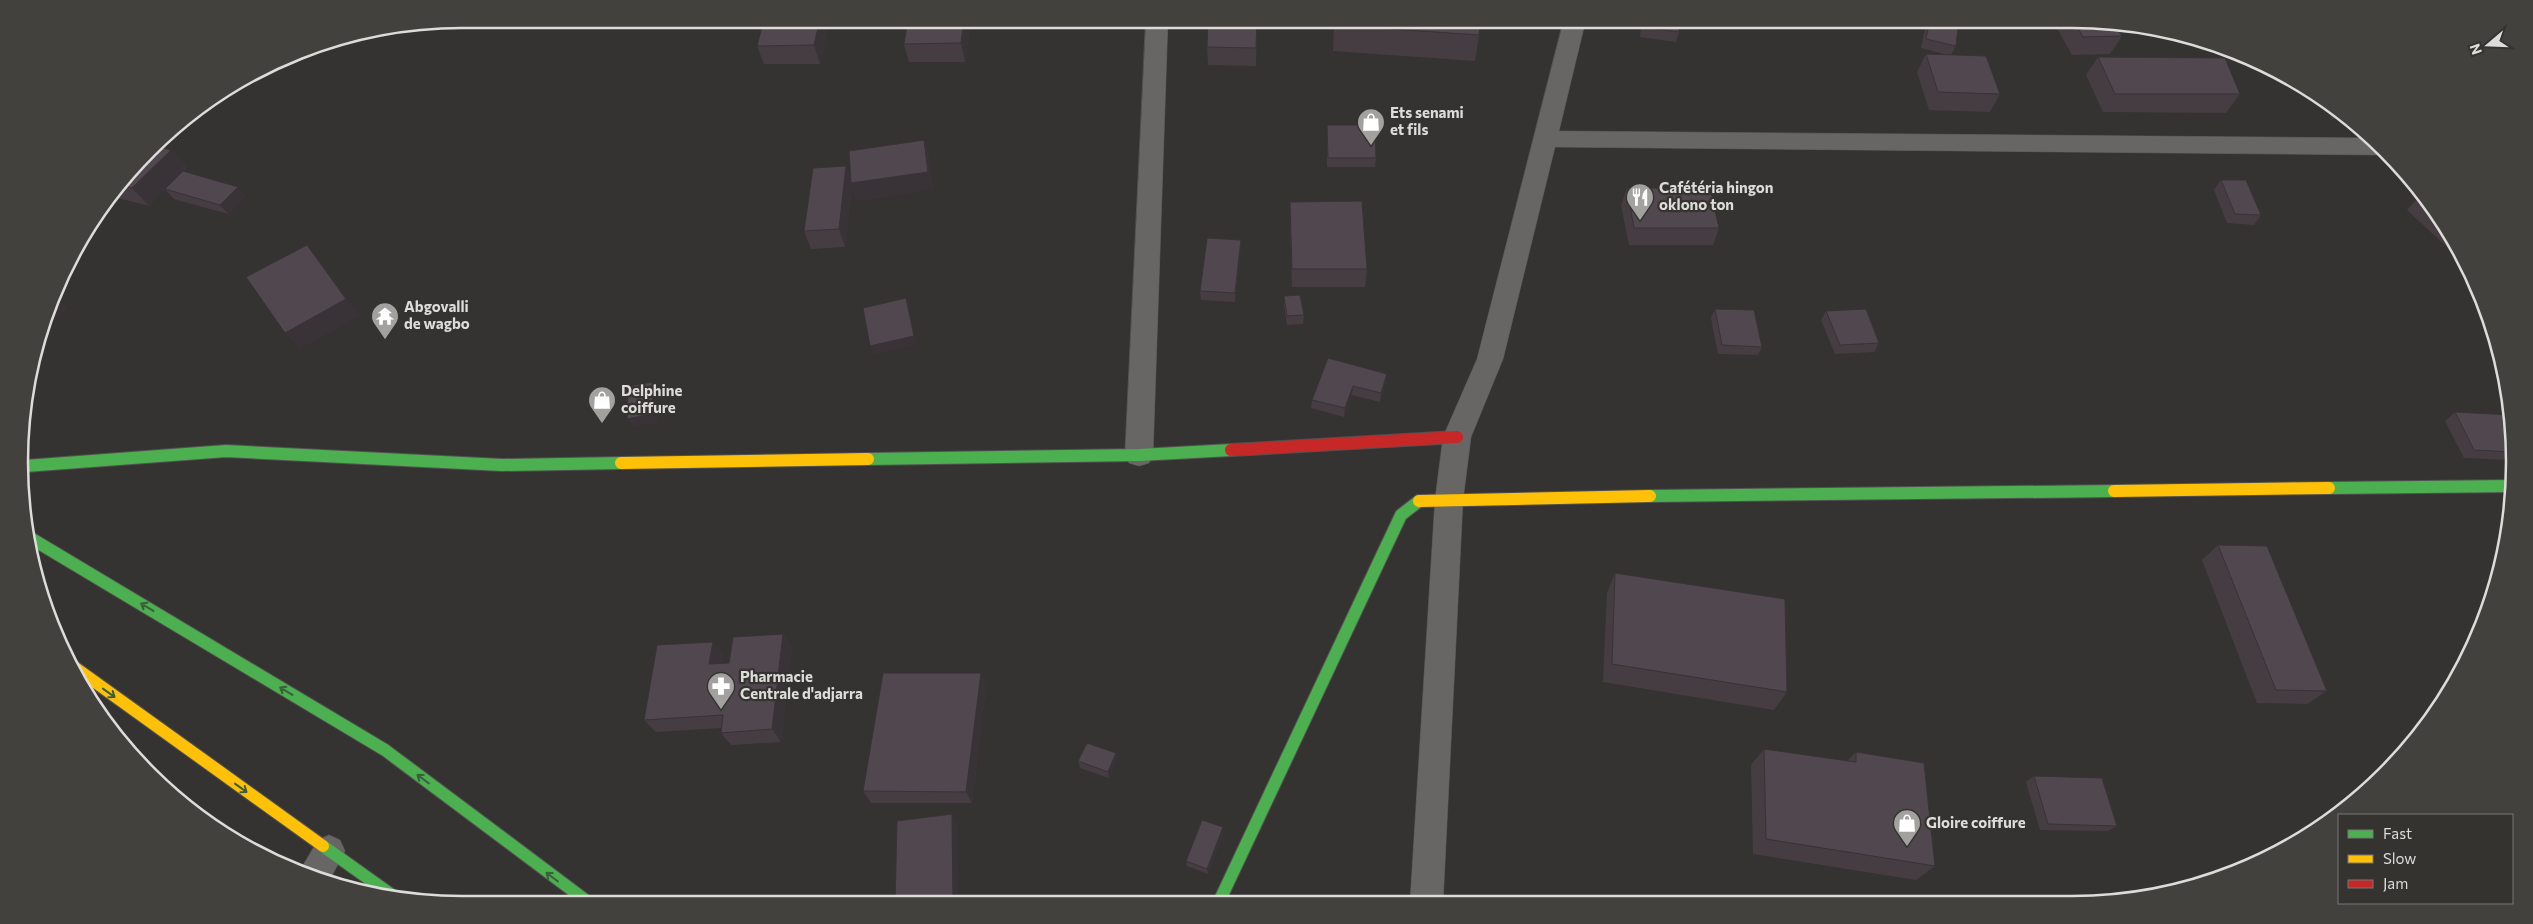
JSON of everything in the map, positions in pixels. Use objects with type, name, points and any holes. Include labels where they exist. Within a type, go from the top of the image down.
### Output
[{"type":"street","points":[[1139,455],[1157,28]]},
{"type":"street","points":[[1426,896],[1449,500],[1457,436],[1490,359],[1573,28]]},
{"type":"street","points":[[1546,140],[2370,147]]},
{"type":"street","points":[[28,466],[226,450],[502,465],[1139,455],[1457,436]]},
{"type":"street","points":[[1222,896],[1401,516],[1417,502],[1430,499],[2505,486]]},
{"type":"street","points":[[35,541],[385,750],[580,896]]},
{"type":"street","points":[[84,675],[321,864],[373,887]]},
{"type":"building","points":[[762,28],[818,28],[814,45],[757,46]]},
{"type":"building","points":[[907,28],[963,28],[961,43],[904,44]]},
{"type":"building","points":[[1208,28],[1257,28],[1256,48],[1207,47]]},
{"type":"building","points":[[1378,28],[1480,28],[1479,35]]},
{"type":"building","points":[[1650,28],[1679,28],[1679,32]]},
{"type":"building","points":[[1928,28],[1958,28],[1956,46],[1926,39]]},
{"type":"building","points":[[2078,28],[2118,30],[2122,36],[2083,37]]},
{"type":"building","points":[[1926,54],[1986,56],[2000,94],[1938,92]]},
{"type":"building","points":[[2098,57],[2225,58],[2240,94],[2115,94]]},
{"type":"building","points":[[1327,125],[1375,125],[1376,158],[1328,158]]},
{"type":"building","points":[[924,140],[928,172],[851,183],[849,151]]},
{"type":"building","points":[[163,148],[171,150],[132,188],[126,187],[155,155]]},
{"type":"building","points":[[846,166],[839,229],[804,231],[813,168]]},
{"type":"building","points":[[183,171],[238,187],[220,205],[165,189]]},
{"type":"building","points":[[2221,180],[2246,180],[2261,215],[2235,214]]},
{"type":"building","points":[[1627,188],[1710,188],[1719,228],[1634,228]]},
{"type":"building","points":[[1362,201],[1367,269],[1292,269],[1290,202]]},
{"type":"building","points":[[1207,238],[1241,240],[1235,293],[1200,291]]},
{"type":"building","points":[[307,245],[346,299],[285,333],[246,277]]},
{"type":"building","points":[[1300,295],[1304,315],[1287,316],[1284,296]]},
{"type":"building","points":[[906,298],[914,336],[870,346],[863,308]]},
{"type":"building","points":[[1715,309],[1754,310],[1762,347],[1722,345]]},
{"type":"building","points":[[1866,309],[1879,343],[1840,345],[1826,311]]},
{"type":"building","points":[[1328,358],[1387,374],[1381,393],[1353,386],[1345,408],[1312,400]]},
{"type":"building","points":[[653,382],[652,414],[627,419],[628,386]]},
{"type":"building","points":[[2455,412],[2503,415],[2506,452],[2474,450]]},
{"type":"building","points":[[2218,545],[2267,546],[2327,691],[2276,690]]},
{"type":"building","points":[[1615,573],[1785,599],[1787,692],[1612,664]]},
{"type":"building","points":[[783,634],[772,729],[721,733],[723,715],[644,720],[657,645],[713,642],[709,664],[729,663],[733,637]]},
{"type":"building","points":[[883,673],[981,673],[966,792],[863,791]]},
{"type":"building","points":[[1087,743],[1116,753],[1108,772],[1078,761]]},
{"type":"building","points":[[1764,749],[1856,762],[1856,752],[1924,763],[1935,866],[1766,839]]},
{"type":"building","points":[[2034,776],[2102,778],[2117,826],[2048,824]]},
{"type":"building","points":[[952,814],[953,896],[895,896],[897,821]]},
{"type":"building","points":[[1202,820],[1223,827],[1207,869],[1186,861]]},
{"type":"traffic: fast","points":[[868,459],[1139,455],[1231,450]]},
{"type":"traffic: fast","points":[[28,466],[226,451],[502,465],[621,463]]},
{"type":"traffic: fast","points":[[2329,488],[2505,486]]},
{"type":"traffic: fast","points":[[1650,496],[2114,491]]},
{"type":"traffic: fast","points":[[1222,896],[1401,515],[1419,501]]},
{"type":"traffic: fast","points":[[35,541],[385,750],[580,896]]},
{"type":"traffic: fast","points":[[323,846],[383,889]]},
{"type":"traffic: slow","points":[[621,463],[868,459]]},
{"type":"traffic: slow","points":[[2114,491],[2329,488]]},
{"type":"traffic: slow","points":[[1419,501],[1650,496]]},
{"type":"traffic: slow","points":[[83,673],[323,846]]},
{"type":"traffic: jam","points":[[1231,450],[1457,437]]},
{"type":"place","name":"Ets senami et fils","points":[[1371,146]]},
{"type":"place","name":"Cafétéria hingon oklono ton","points":[[1640,221]]},
{"type":"place","name":"Abgovalli de wagbo","points":[[385,340]]},
{"type":"place","name":"Delphine coiffure","points":[[602,424]]},
{"type":"place","name":"Pharmacie Centrale d'adjarra","points":[[721,710]]},
{"type":"place","name":"Gloire coiffure","points":[[1907,847]]}]
